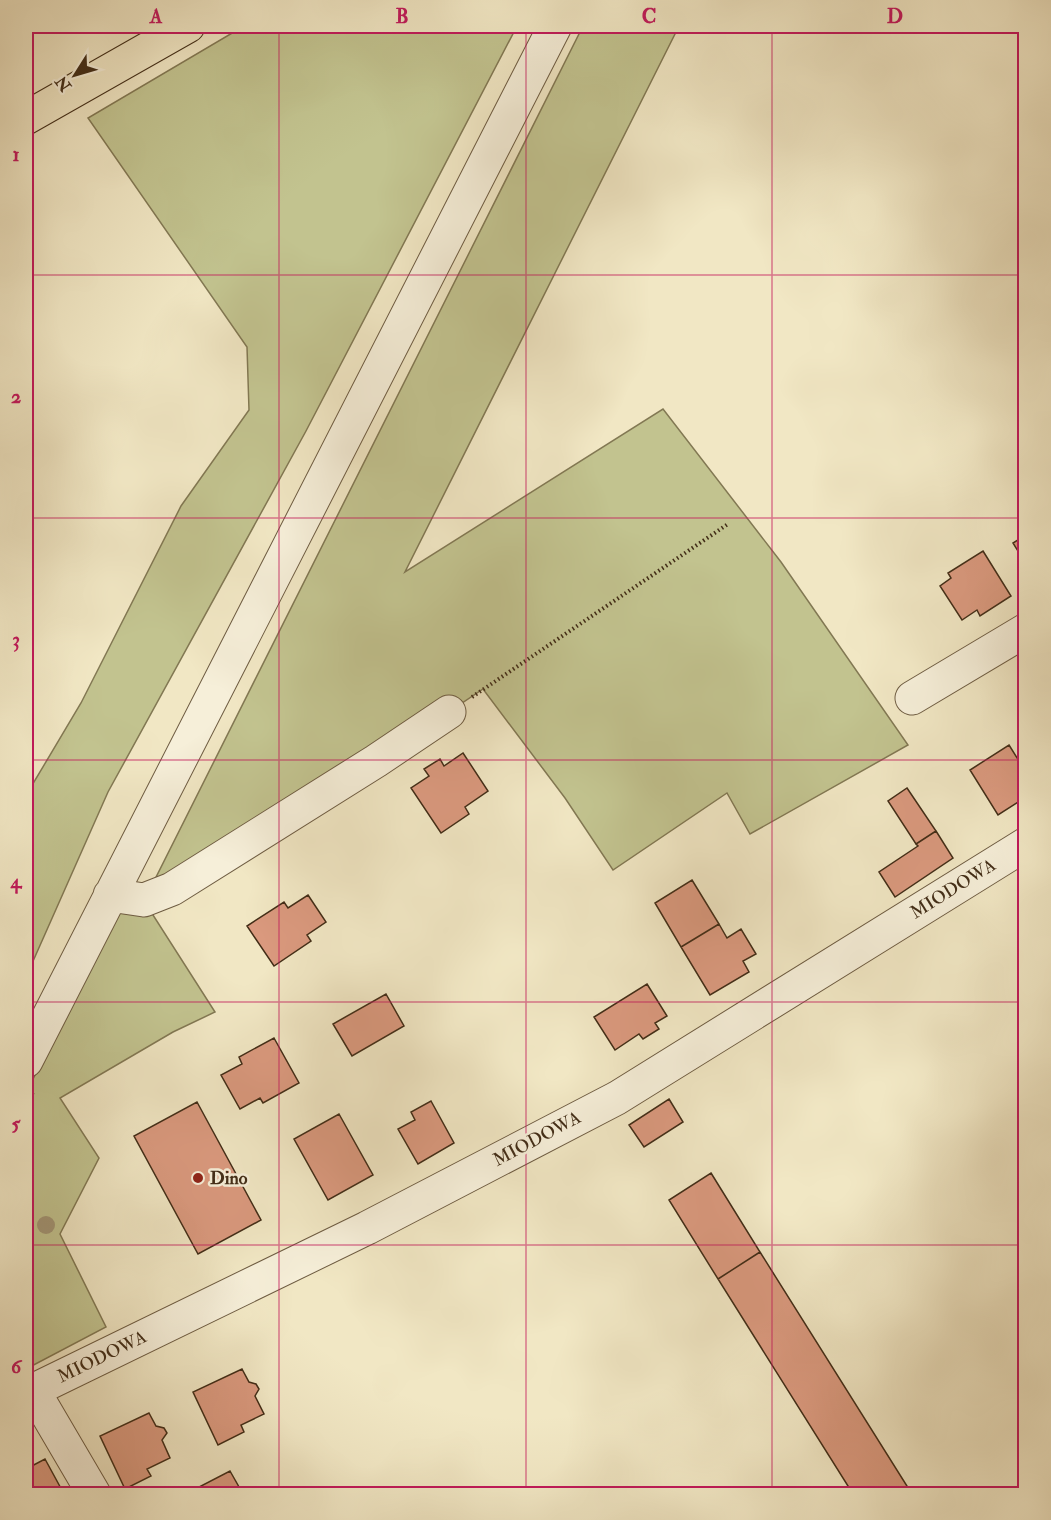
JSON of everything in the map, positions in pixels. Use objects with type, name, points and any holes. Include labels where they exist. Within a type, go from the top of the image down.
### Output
[{"type":"main road","points":[[26,118],[188,26]]},
{"type":"street","points":[[26,1060],[555,26]]},
{"type":"street","points":[[912,698],[1026,630]]},
{"type":"street","points":[[110,895],[144,900],[172,889],[376,761],[449,712]]},
{"type":"street","name":"MIODOWA","points":[[29,1392],[367,1228],[617,1098],[1026,844]]},
{"type":"street","points":[[29,1392],[94,1494]]},
{"type":"path","points":[[449,712],[728,525]]},
{"type":"green space","points":[[244,26],[517,26],[306,431],[108,792],[26,977],[26,791],[31,787],[81,703],[181,506],[249,410],[247,347],[88,118]]},
{"type":"green space","points":[[583,26],[679,26],[405,572],[663,409],[781,562],[908,745],[750,834],[727,793],[613,870],[565,798],[483,689],[376,761],[144,901]]},
{"type":"green space","points":[[144,901],[215,1012],[173,1032],[60,1098],[99,1158],[60,1234],[106,1327],[26,1369],[26,1093],[116,914],[140,909]]},
{"type":"building","points":[[1026,535],[1026,564],[1013,543]]},
{"type":"building","points":[[983,551],[1011,596],[980,616],[977,610],[962,620],[940,586],[951,578],[948,573]]},
{"type":"building","points":[[1009,745],[1019,761],[1026,756],[1026,797],[998,815],[970,770]]},
{"type":"building","points":[[463,753],[488,791],[465,807],[469,814],[441,833],[411,788],[429,776],[424,769],[440,759],[444,766]]},
{"type":"building","points":[[907,788],[936,831],[916,844],[888,801]]},
{"type":"building","points":[[936,831],[953,858],[895,897],[879,872]]},
{"type":"building","points":[[692,880],[719,924],[681,947],[655,903]]},
{"type":"building","points":[[308,895],[326,922],[307,935],[311,941],[274,966],[247,926],[284,902],[288,908]]},
{"type":"building","points":[[719,924],[727,938],[741,929],[756,954],[743,961],[749,972],[710,995],[681,947]]},
{"type":"building","points":[[647,984],[667,1016],[655,1023],[659,1029],[643,1039],[639,1034],[615,1050],[594,1017]]},
{"type":"building","points":[[386,994],[404,1026],[352,1056],[333,1024]]},
{"type":"building","points":[[274,1038],[299,1083],[263,1103],[260,1098],[240,1109],[221,1075],[242,1064],[239,1057]]},
{"type":"building","points":[[669,1099],[683,1122],[644,1147],[629,1125]]},
{"type":"building","points":[[431,1101],[454,1143],[418,1164],[398,1129],[415,1120],[411,1112]]},
{"type":"building","name":"Dino","points":[[197,1102],[261,1220],[198,1254],[134,1136]]},
{"type":"building","points":[[339,1114],[373,1175],[328,1200],[294,1139]]},
{"type":"building","points":[[711,1173],[760,1252],[718,1279],[669,1200]]},
{"type":"building","points":[[760,1252],[912,1494],[853,1494],[718,1279]]},
{"type":"building","points":[[242,1369],[249,1382],[256,1384],[259,1389],[255,1396],[264,1414],[241,1425],[244,1432],[218,1445],[193,1392]]},
{"type":"building","points":[[149,1413],[156,1426],[164,1428],[167,1433],[162,1440],[170,1458],[147,1469],[151,1476],[125,1489],[100,1436]]},
{"type":"building","points":[[45,1459],[64,1494],[26,1494],[26,1469]]},
{"type":"building","points":[[230,1471],[243,1494],[203,1494],[199,1487]]},
{"type":"place","name":"Dino","points":[[198,1178]]}]
